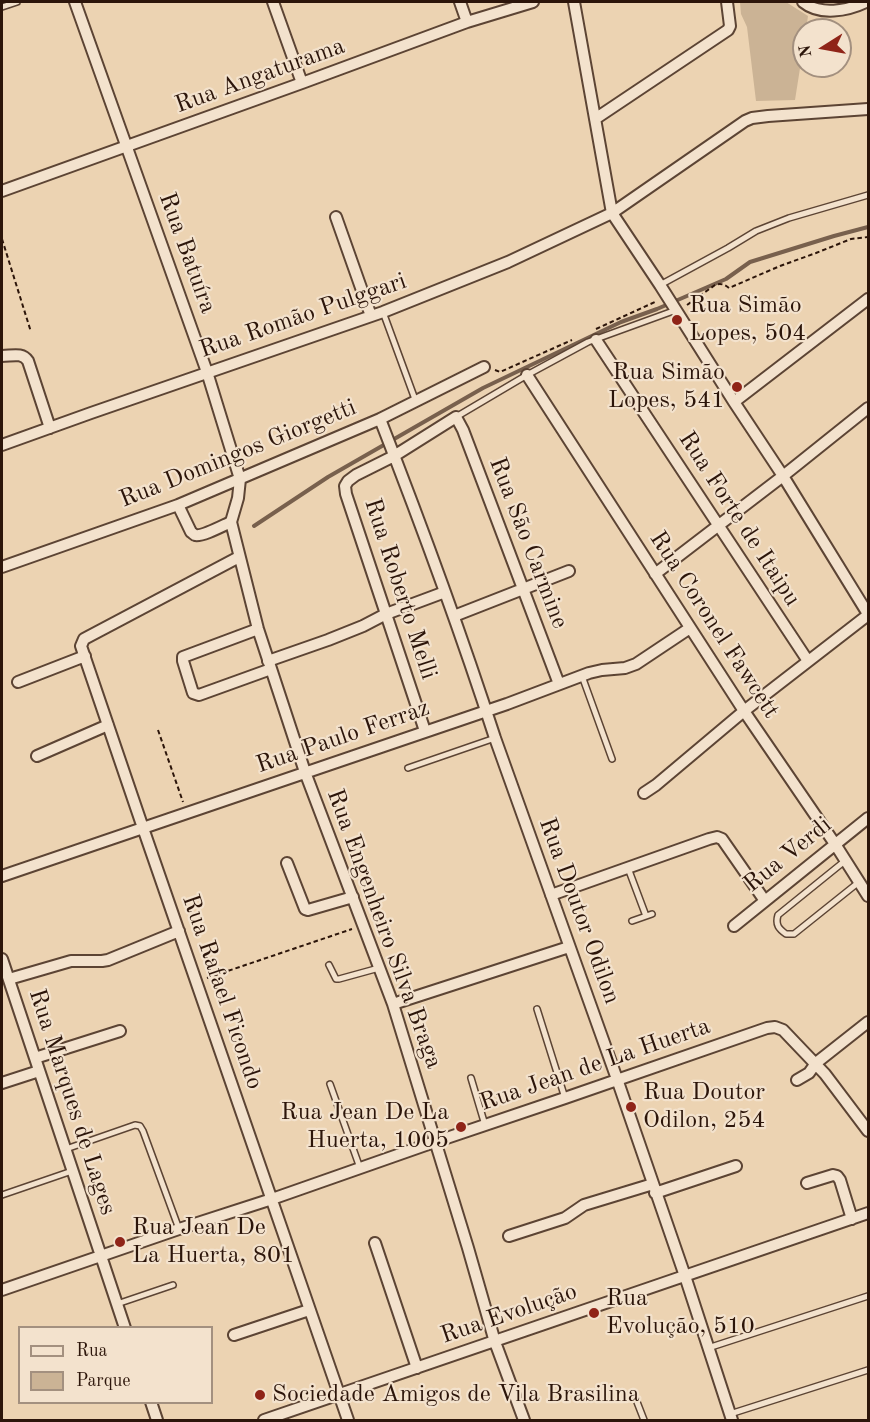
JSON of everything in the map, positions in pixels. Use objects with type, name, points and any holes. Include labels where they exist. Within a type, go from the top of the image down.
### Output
[{"type":"street","name":"Rua Batuíra","points":[[75,2],[207,372],[240,479],[238,498],[231,522]]},
{"type":"street","points":[[273,2],[302,83]]},
{"type":"street","points":[[460,2],[467,22]]},
{"type":"street","name":"Rua Angaturama","points":[[2,191],[467,22],[533,2]]},
{"type":"street","points":[[574,2],[612,213],[783,476],[868,614],[644,793]]},
{"type":"street","points":[[595,119],[728,30],[730,26],[727,2]]},
{"type":"street","points":[[803,2],[819,10],[846,9],[866,2]]},
{"type":"street","name":"Rua Romão Pulggari","points":[[2,446],[383,312],[508,262],[612,213],[752,118],[868,109]]},
{"type":"street","points":[[336,217],[371,316]]},
{"type":"street","points":[[734,402],[868,299]]},
{"type":"street","name":"Rua Forte de Itaipu","points":[[595,335],[808,661]]},
{"type":"street","points":[[2,356],[22,355],[28,361],[50,428]]},
{"type":"street","name":"Rua Domingos Giorgetti","points":[[2,567],[178,505],[380,419],[484,368]]},
{"type":"street","name":"Rua Coronel Fawcett","points":[[527,375],[744,711],[868,896]]},
{"type":"street","points":[[656,574],[868,408]]},
{"type":"street","points":[[393,453],[456,417]]},
{"type":"street","name":"Rua São Carmine","points":[[456,417],[463,430],[559,684]]},
{"type":"street","name":"Rua Doutor Odilon","points":[[380,419],[454,616],[495,738],[617,1079],[731,1417]]},
{"type":"street","name":"Rua Roberto Melli","points":[[393,453],[356,475],[345,486],[425,732]]},
{"type":"street","points":[[178,505],[191,532],[196,536],[231,522]]},
{"type":"street","name":"Rua Engenheiro Silva Braga","points":[[231,522],[269,665],[305,772],[393,1004],[495,1341],[524,1420]]},
{"type":"street","points":[[18,681],[83,651],[84,639],[240,557]]},
{"type":"street","points":[[454,616],[569,572]]},
{"type":"street","points":[[258,629],[183,657],[193,693],[199,695],[386,614],[445,592]]},
{"type":"street","name":"Rua Paulo Ferraz","points":[[2,876],[487,711],[582,676],[602,670],[625,668],[636,664],[690,628]]},
{"type":"street","name":"Rua Rafael Ficondo","points":[[83,651],[348,1420]]},
{"type":"street","points":[[37,756],[108,725]]},
{"type":"street","name":"Rua Verdi","points":[[734,926],[868,818]]},
{"type":"street","points":[[551,895],[717,837],[722,839],[765,901]]},
{"type":"street","points":[[287,863],[305,909],[353,897]]},
{"type":"street","points":[[9,979],[71,961],[108,960],[179,931]]},
{"type":"street","points":[[393,1004],[569,947]]},
{"type":"street","name":"Rua Marques de Lages","points":[[2,959],[124,1326]]},
{"type":"street","points":[[797,1080],[868,1022]]},
{"type":"street","name":"Rua Jean de La Huerta","points":[[2,1290],[767,1028],[775,1027],[783,1030],[816,1064]]},
{"type":"street","points":[[35,1058],[120,1031]]},
{"type":"street","points":[[816,1064],[868,1131]]},
{"type":"street","points":[[2,1083],[39,1071]]},
{"type":"street","points":[[509,1236],[564,1218],[584,1205],[736,1166]]},
{"type":"street","points":[[807,1183],[833,1175],[837,1176],[852,1219]]},
{"type":"street","name":"Rua Evolução","points":[[264,1420],[868,1213]]},
{"type":"street","points":[[375,1243],[417,1368]]},
{"type":"street","points":[[234,1335],[309,1310]]},
{"type":"street","points":[[152,1404],[157,1420]]},
{"type":"lane","points":[[2,7],[17,2]]},
{"type":"lane","points":[[660,285],[756,231],[789,218],[868,195]]},
{"type":"lane","points":[[456,417],[588,342],[595,335],[676,310]]},
{"type":"lane","points":[[383,312],[416,402]]},
{"type":"lane","points":[[582,676],[612,759]]},
{"type":"lane","points":[[408,768],[495,738]]},
{"type":"lane","points":[[846,860],[778,915],[776,921],[779,929],[786,934],[794,934],[860,882]]},
{"type":"lane","points":[[628,868],[649,915],[632,921]]},
{"type":"lane","points":[[329,965],[336,979],[379,968]]},
{"type":"lane","points":[[537,1009],[565,1098]]},
{"type":"lane","points":[[471,1078],[485,1125]]},
{"type":"lane","points":[[330,1084],[360,1168]]},
{"type":"lane","points":[[66,1149],[135,1125],[140,1126],[179,1229]]},
{"type":"lane","points":[[2,1195],[72,1171]]},
{"type":"lane","points":[[117,1304],[173,1285]]},
{"type":"lane","points":[[708,1348],[868,1296]]},
{"type":"lane","points":[[731,1417],[868,1370]]},
{"type":"lane","points":[[637,1402],[644,1420]]},
{"type":"path","points":[[676,310],[715,285],[725,285],[729,288],[851,238],[868,237]]},
{"type":"path","points":[[2,238],[31,332]]},
{"type":"path","points":[[595,335],[668,296]]},
{"type":"path","points":[[484,368],[500,372],[574,339]]},
{"type":"path","points":[[158,730],[187,813]]},
{"type":"path","points":[[196,982],[363,925]]},
{"type":"green space","points":[[740,2],[786,2],[808,16],[808,18],[792,18],[792,78],[798,78],[795,100],[756,101],[747,27],[741,14]]},
{"type":"waterway","points":[[254,526],[328,477],[483,388],[621,322],[726,279],[750,262],[868,227]]},
{"type":"place","name":"Rua Simão Lopes, 504","points":[[677,320]]},
{"type":"place","name":"Rua Simão Lopes, 541","points":[[737,387]]},
{"type":"place","name":"Rua Doutor Odilon, 254","points":[[631,1107]]},
{"type":"place","name":"Rua Jean De La Huerta, 1005","points":[[461,1127]]},
{"type":"place","name":"Rua Jean De La Huerta, 801","points":[[120,1242]]},
{"type":"place","name":"Rua Evolução, 510","points":[[594,1313]]},
{"type":"place","name":"Sociedade Amigos de Vila Brasilina","points":[[260,1395]]}]
